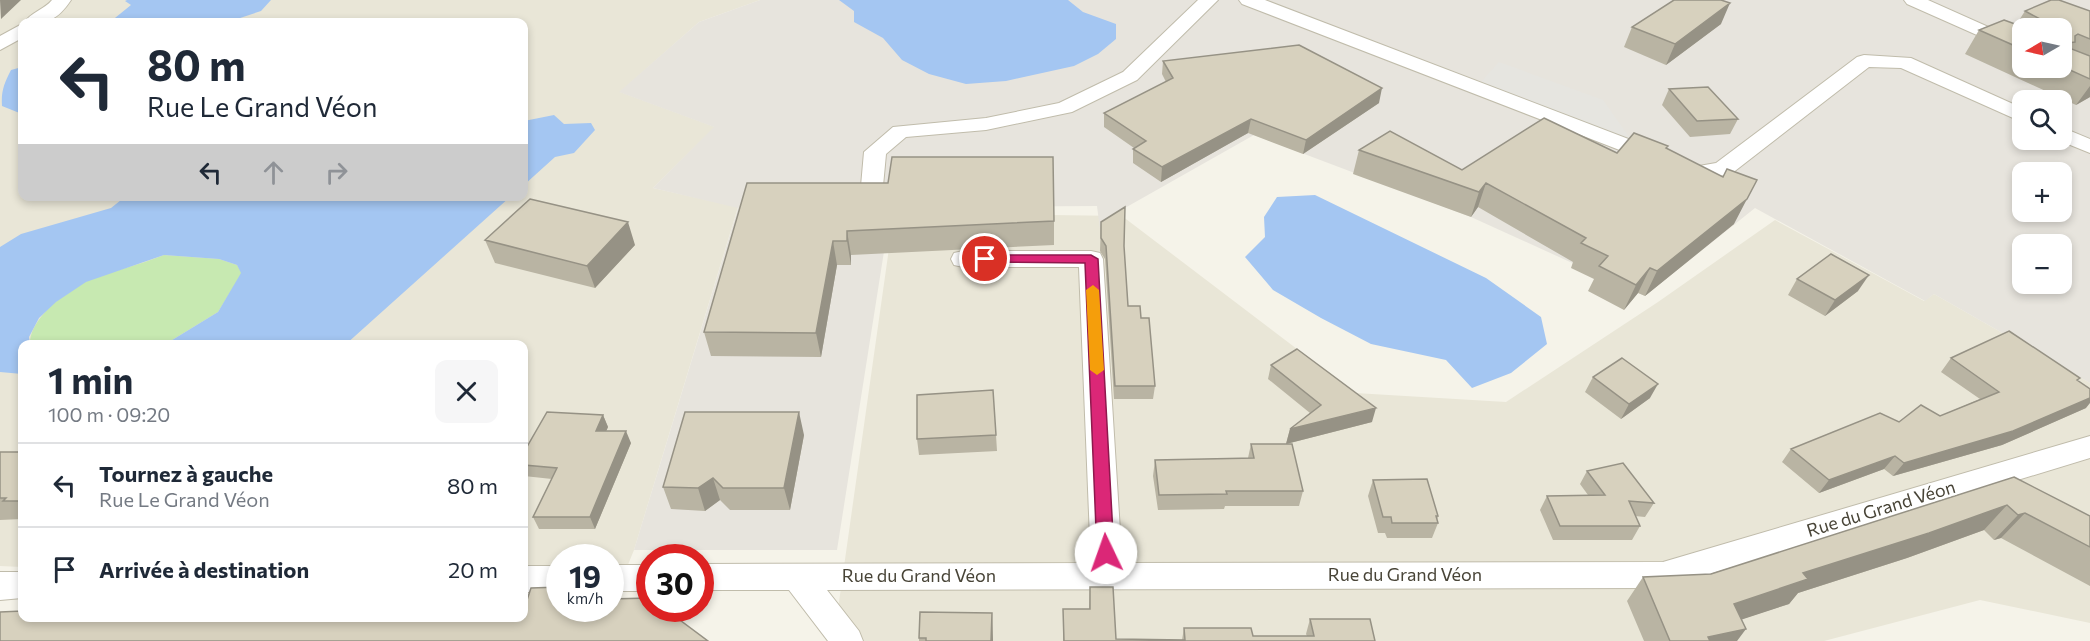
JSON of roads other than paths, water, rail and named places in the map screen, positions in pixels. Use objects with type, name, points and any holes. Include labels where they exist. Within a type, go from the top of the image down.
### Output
[{"type":"street","points":[[41,18],[53,11],[62,0]]},
{"type":"street","points":[[872,186],[875,152],[900,131],[986,124],[1065,108],[1130,76],[1209,0]]},
{"type":"street","points":[[1248,0],[1697,173],[1723,169],[1864,61],[1904,62],[2012,111]]},
{"type":"street","points":[[1912,0],[2012,45]]},
{"type":"street","points":[[0,44],[18,33]]},
{"type":"street","points":[[2072,139],[2090,147]]},
{"type":"street","points":[[963,259],[1091,259],[1107,575]]},
{"type":"street","name":"Rue du Grand Véon","points":[[714,577],[1663,575],[2090,447]]},
{"type":"street","points":[[797,576],[847,641]]},
{"type":"street","points":[[528,579],[546,579]]},
{"type":"street","points":[[0,586],[18,585]]},
{"type":"water","points":[[271,0],[261,11],[240,18],[115,18],[131,5],[125,1]]},
{"type":"water","points":[[839,0],[1068,0],[1083,12],[1116,24],[1116,39],[1098,54],[1074,66],[1006,81],[966,84],[929,74],[902,60],[883,38],[854,22],[854,11]]},
{"type":"water","points":[[18,68],[18,112],[2,106],[3,88],[11,70]]},
{"type":"water","points":[[554,115],[564,124],[591,123],[595,130],[574,153],[555,157],[528,181],[528,120]]},
{"type":"water","points":[[1315,195],[1486,278],[1541,317],[1547,344],[1511,373],[1472,388],[1446,360],[1371,344],[1273,290],[1245,257],[1265,237],[1264,217],[1277,197]]},
{"type":"water","points":[[120,201],[506,201],[351,340],[172,340],[218,312],[241,273],[237,265],[219,259],[164,255],[86,282],[56,302],[39,318],[29,340],[18,340],[18,374],[0,372],[0,247],[21,234],[111,208]]}]
